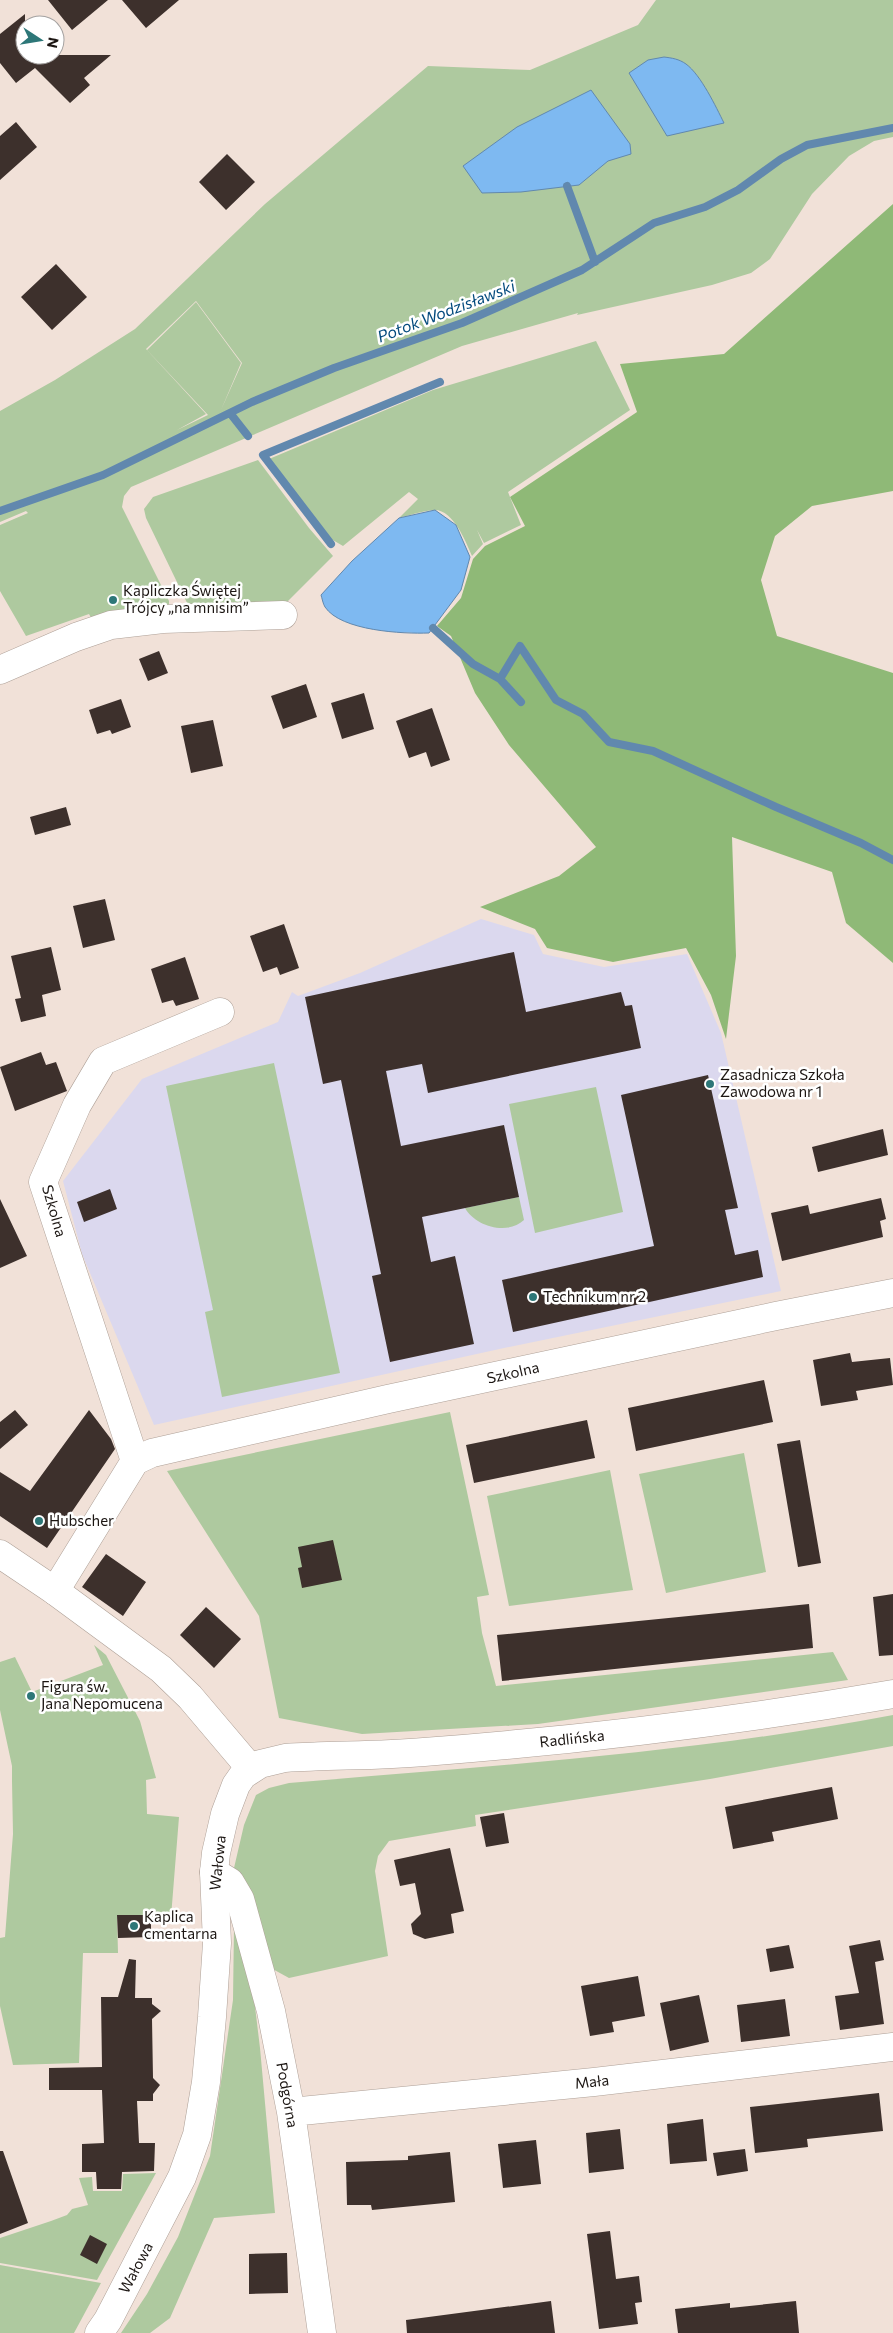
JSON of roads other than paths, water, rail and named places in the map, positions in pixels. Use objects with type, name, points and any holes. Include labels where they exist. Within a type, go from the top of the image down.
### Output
[{"type":"street","points":[[0,670],[76,637],[111,625],[163,619],[283,615]]},
{"type":"street","name":"Szkolna","points":[[220,1012],[103,1061],[78,1105],[43,1182],[136,1461],[152,1453],[388,1399],[776,1316],[893,1294]]},
{"type":"street","points":[[55,1591],[136,1461]]},
{"type":"street","points":[[0,1554],[55,1591],[161,1669],[196,1703],[251,1768]]},
{"type":"street","name":"Radlińska","points":[[251,1768],[272,1760],[285,1758],[432,1752],[722,1722],[893,1694]]},
{"type":"street","name":"Wałowa","points":[[99,2333],[108,2320],[165,2212],[182,2177],[196,2135],[206,2082],[212,2017],[217,1943],[214,1872],[220,1834],[230,1798],[236,1785],[251,1768]]},
{"type":"street","name":"Podgórna","points":[[214,1872],[230,1882],[240,1899],[272,2011],[291,2112],[322,2333]]},
{"type":"street","name":"Mała","points":[[291,2112],[594,2082],[893,2048]]},
{"type":"water","points":[[664,57],[681,61],[692,69],[708,92],[724,123],[667,136],[629,73],[648,60]]},
{"type":"water","points":[[591,90],[630,144],[631,154],[608,161],[579,185],[521,192],[482,193],[463,166],[517,127]]},
{"type":"water","points":[[435,510],[456,525],[470,557],[461,590],[429,633],[389,632],[358,626],[333,615],[325,607],[321,595],[352,561],[399,518]]},
{"type":"waterway","name":"Potok Wodzisławski","points":[[0,511],[103,475],[252,402],[334,368],[462,323],[582,270],[654,223],[705,207],[738,190],[781,159],[807,145],[893,128]]},
{"type":"waterway","points":[[567,186],[595,262]]},
{"type":"waterway","points":[[331,544],[263,455],[440,382]]},
{"type":"waterway","points":[[230,413],[248,436]]},
{"type":"waterway","points":[[433,628],[473,664],[500,679],[521,702]]},
{"type":"waterway","points":[[500,679],[520,646],[556,700],[583,714],[609,742],[653,751],[861,843],[893,860]]},
{"type":"place","name":"Kapliczka Świętej Trójcy „na mnisim”","points":[[113,600]]},
{"type":"place","name":"Zasadnicza Szkoła Zawodowa nr 1","points":[[710,1084]]},
{"type":"place","name":"Technikum nr 2","points":[[533,1297]]},
{"type":"place","name":"Hubscher","points":[[39,1521]]},
{"type":"place","name":"Figura św. Jana Nepomucena","points":[[31,1696]]},
{"type":"place","name":"Kaplica cmentarna","points":[[134,1926]]}]
